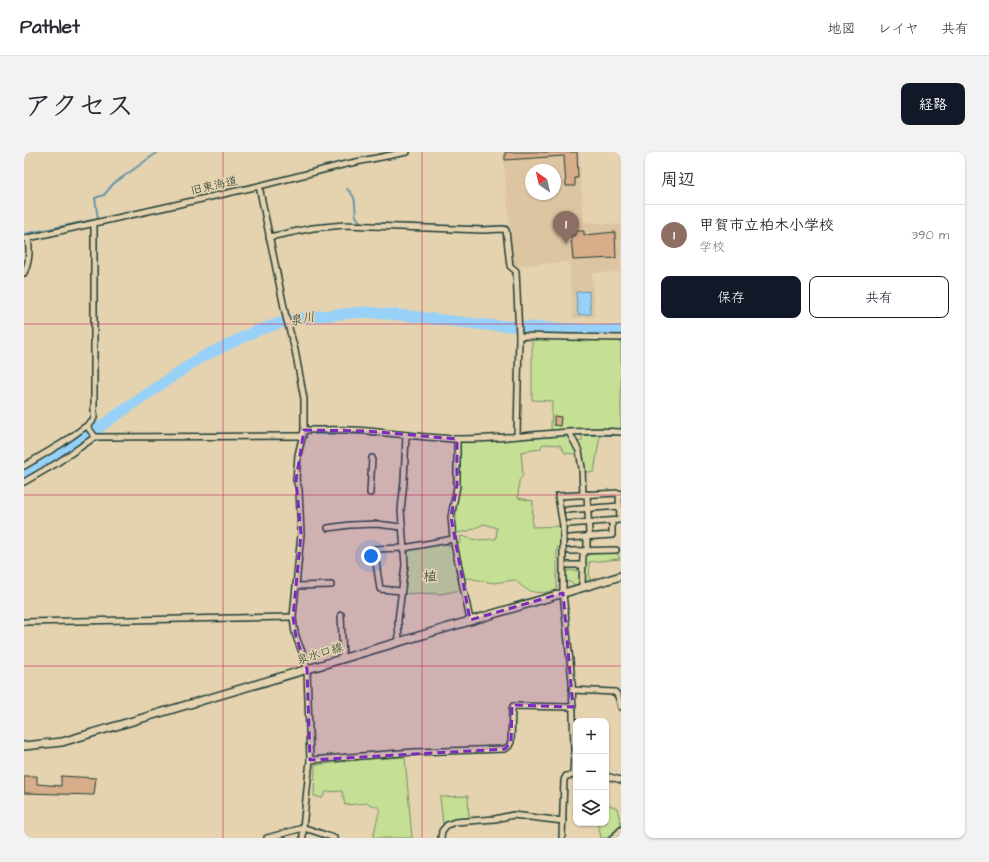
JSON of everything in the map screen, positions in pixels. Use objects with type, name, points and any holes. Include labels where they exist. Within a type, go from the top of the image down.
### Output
[{"type":"main road","name":"泉水口線","points":[[24,746],[62,742],[621,576]]},
{"type":"street","name":"旧東海道","points":[[26,238],[259,186],[346,164],[407,152]]},
{"type":"street","points":[[259,186],[286,317],[295,350],[304,400],[304,433],[298,455],[296,480],[299,489],[301,534],[293,617],[296,637],[306,661],[307,669],[310,760],[303,838]]},
{"type":"street","points":[[24,466],[56,448],[88,427],[92,422],[94,411],[94,224]]},
{"type":"street","points":[[269,237],[313,228],[344,226],[506,230],[510,266],[516,271],[519,333],[517,436]]},
{"type":"street","points":[[24,273],[28,265],[30,249],[26,238]]},
{"type":"street","points":[[519,333],[621,338]]},
{"type":"street","points":[[88,427],[94,436]]},
{"type":"street","points":[[24,482],[57,463],[94,436],[367,431],[457,438],[517,436],[569,432],[621,432]]},
{"type":"street","points":[[569,432],[579,451],[588,508],[589,534],[586,551],[583,555],[582,587]]},
{"type":"street","points":[[400,641],[398,620],[405,565],[401,527],[401,510],[406,435]]},
{"type":"street","points":[[457,438],[457,486],[451,517],[453,539],[470,620]]},
{"type":"street","points":[[370,493],[372,458]]},
{"type":"street","points":[[568,524],[620,520],[619,493],[558,496],[562,526],[563,593],[572,690],[574,754]]},
{"type":"street","points":[[567,510],[620,506]]},
{"type":"street","points":[[569,538],[612,535],[612,521]]},
{"type":"street","points":[[328,528],[350,525],[377,524],[401,527]]},
{"type":"street","points":[[401,591],[380,589],[374,548],[404,548],[453,539]]},
{"type":"street","points":[[569,551],[616,550]]},
{"type":"street","points":[[568,565],[583,565]]},
{"type":"street","points":[[297,586],[331,585]]},
{"type":"street","points":[[341,615],[343,658]]},
{"type":"street","points":[[24,622],[293,617]]},
{"type":"street","points":[[572,690],[614,692],[618,696],[621,707]]},
{"type":"street","points":[[310,760],[414,752],[505,749],[509,746],[510,742],[513,706],[573,707]]},
{"type":"street","points":[[562,838],[564,780],[566,776],[573,774]]},
{"type":"street","points":[[609,777],[621,780]]},
{"type":"street","points":[[441,838],[442,831],[447,826],[455,822],[495,819],[513,815],[563,821]]},
{"type":"street","points":[[267,838],[303,828],[334,838]]},
{"type":"street","points":[[613,838],[621,830]]},
{"type":"highlighted area","points":[[304,430],[367,431],[457,439],[457,486],[451,517],[470,620],[563,593],[573,707],[512,705],[511,742],[505,749],[310,760],[307,669],[296,637],[293,617],[301,534],[296,480]]},
{"type":"shaded area","points":[[503,152],[579,152],[584,222],[621,225],[621,272],[592,273],[595,317],[573,318],[569,262],[515,266],[512,263]]},
{"type":"green space","points":[[532,338],[621,341],[621,429],[595,428],[551,430],[552,401],[532,400]]},
{"type":"green space","points":[[567,435],[572,442],[582,441],[582,435],[600,435],[594,472],[583,472],[576,454],[565,453],[560,445],[543,444],[540,449],[521,452],[523,475],[519,481],[518,498],[533,501],[532,527],[564,526],[566,542],[557,548],[557,590],[539,593],[530,591],[515,580],[493,583],[469,578],[458,579],[462,590],[440,594],[403,594],[409,545],[419,542],[439,541],[450,546],[460,543],[461,536],[476,540],[496,539],[497,528],[484,524],[468,531],[457,533],[456,485],[453,485],[454,442]]},
{"type":"green space","points":[[595,553],[617,553],[620,559],[589,562],[590,582],[576,585],[565,580],[564,570],[577,571],[582,555]]},
{"type":"green space","points":[[405,757],[412,838],[373,838],[380,808],[367,803],[345,805],[342,791],[326,792],[322,798],[314,796],[315,765],[366,759]]},
{"type":"green space","points":[[468,796],[469,818],[443,824],[440,797]]},
{"type":"green space","points":[[609,805],[617,808],[621,825],[607,838],[601,838],[599,826],[609,826]]},
{"type":"water","points":[[589,291],[591,314],[578,315],[576,292]]},
{"type":"building","points":[[505,152],[577,152],[578,178],[575,178],[575,186],[566,186],[564,156],[505,160]]},
{"type":"building","points":[[575,231],[584,231],[584,235],[615,232],[616,258],[573,260],[571,236],[575,235]]},
{"type":"building","points":[[554,416],[561,417],[560,426],[554,425]]},
{"type":"building","points":[[24,776],[37,776],[37,784],[61,786],[61,776],[96,778],[94,795],[24,793]]},
{"type":"waterway","points":[[24,234],[98,219],[95,198],[104,195],[113,184],[158,152]]},
{"type":"waterway","points":[[347,189],[352,194],[354,199],[356,216],[362,223],[482,227],[507,226]]},
{"type":"waterway","name":"泉川","points":[[24,475],[46,464],[198,359],[256,331],[300,318],[364,312],[485,325],[621,331]]},
{"type":"waterway","points":[[315,434],[367,434],[422,439]]},
{"type":"waterway","points":[[510,439],[574,435],[621,435]]},
{"type":"waterway","points":[[609,838],[621,826]]},
{"type":"place","name":"甲賀市立柏木小学校","points":[[566,244]]},
{"type":"district","name":"植","points":[[430,577]]}]
